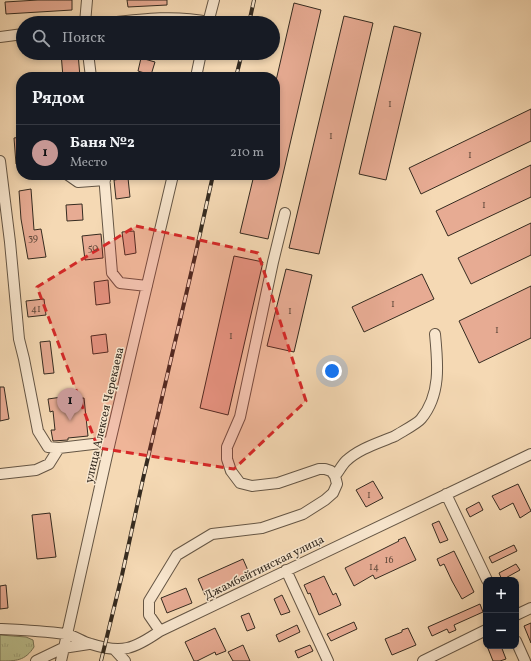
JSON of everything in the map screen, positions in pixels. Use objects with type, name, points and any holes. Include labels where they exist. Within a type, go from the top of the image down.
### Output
[{"type":"street","points":[[86,16],[87,0]]},
{"type":"street","points":[[210,16],[214,0]]},
{"type":"street","points":[[0,37],[16,35]]},
{"type":"street","points":[[89,60],[90,72]]},
{"type":"street","points":[[197,72],[200,60]]},
{"type":"street","points":[[0,161],[5,243],[14,294],[19,339],[38,431],[48,447],[59,448],[110,442]]},
{"type":"street","points":[[75,180],[78,182],[89,180]]},
{"type":"street","points":[[105,180],[112,273],[120,283],[148,286]]},
{"type":"street","name":"улица Алексея Черекаева","points":[[61,661],[110,442],[172,180]]},
{"type":"street","points":[[160,631],[149,615],[149,601],[177,555],[212,534],[262,528],[303,514],[333,493],[337,484],[335,476],[331,471],[319,469],[278,483],[252,486],[240,483],[231,471],[227,459],[227,447],[240,417],[285,213]]},
{"type":"street","points":[[335,476],[346,460],[368,446],[395,436],[420,420],[432,402],[436,386],[437,354],[435,334]]},
{"type":"street","points":[[0,474],[36,470],[49,464],[59,448]]},
{"type":"street","name":"Джамбейтинская улица","points":[[0,629],[67,634],[90,644],[114,649],[130,648],[144,642],[160,631],[286,570],[531,454]]},
{"type":"street","points":[[446,494],[486,577]]},
{"type":"street","points":[[286,570],[328,661]]},
{"type":"street","points":[[519,614],[531,608]]},
{"type":"street","points":[[424,661],[483,632]]},
{"type":"street","points":[[36,661],[63,648],[90,644]]},
{"type":"street","points":[[519,648],[525,661]]},
{"type":"street","points":[[114,649],[125,661]]},
{"type":"highlighted area","points":[[136,226],[258,253],[306,401],[234,469],[98,448],[37,287]]},
{"type":"green space","points":[[0,635],[26,637],[33,640],[34,647],[24,658],[11,661],[0,661]]},
{"type":"building","points":[[72,0],[72,10],[6,14],[5,2]]},
{"type":"building","points":[[127,0],[167,0],[167,5],[128,7]]},
{"type":"building","points":[[294,3],[321,10],[268,239],[240,233],[253,180],[280,180],[280,72],[278,72]]},
{"type":"building","points":[[344,16],[373,23],[319,254],[289,248]]},
{"type":"building","points":[[394,26],[421,33],[386,180],[359,174]]},
{"type":"building","points":[[62,60],[79,60],[80,72],[63,72]]},
{"type":"building","points":[[141,60],[155,62],[152,72],[138,71]]},
{"type":"building","points":[[531,109],[531,141],[421,194],[409,168]]},
{"type":"building","points":[[14,138],[16,138],[16,164]]},
{"type":"building","points":[[531,165],[531,197],[448,236],[436,211]]},
{"type":"building","points":[[114,180],[128,180],[130,197],[116,199]]},
{"type":"building","points":[[31,189],[34,230],[41,229],[46,257],[28,259],[21,219],[19,191]]},
{"type":"building","points":[[82,204],[83,220],[67,221],[66,205]]},
{"type":"building","points":[[531,223],[531,255],[471,284],[458,258]]},
{"type":"building","points":[[134,231],[136,253],[125,255],[122,232]]},
{"type":"building","points":[[101,234],[103,258],[85,260],[82,236]]},
{"type":"building","points":[[234,256],[263,262],[228,415],[200,408]]},
{"type":"building","points":[[286,269],[312,275],[294,352],[267,346]]},
{"type":"building","points":[[422,274],[434,299],[364,332],[352,307]]},
{"type":"building","points":[[108,280],[110,303],[96,305],[94,282]]},
{"type":"building","points":[[531,286],[531,338],[479,363],[459,321]]},
{"type":"building","points":[[44,299],[46,315],[28,317],[26,301]]},
{"type":"building","points":[[106,334],[108,352],[93,354],[91,336]]},
{"type":"building","points":[[50,341],[54,373],[44,374],[40,342]]},
{"type":"building","points":[[0,387],[4,387],[9,419],[0,421]]},
{"type":"building","points":[[62,397],[62,400],[84,398],[88,436],[53,441],[51,430],[55,430],[53,411],[50,412],[48,399]]},
{"type":"building","points":[[373,481],[383,498],[366,507],[356,490]]},
{"type":"building","points":[[518,484],[531,511],[520,518],[513,503],[500,510],[492,496]]},
{"type":"building","points":[[479,502],[483,510],[470,517],[466,509]]},
{"type":"building","points":[[50,513],[56,557],[37,559],[32,515]]},
{"type":"building","points":[[439,521],[448,540],[440,543],[432,524]]},
{"type":"building","points":[[405,537],[416,560],[375,579],[373,575],[354,586],[345,568]]},
{"type":"building","points":[[514,545],[517,551],[492,563],[489,557]]},
{"type":"building","points":[[454,551],[474,592],[462,599],[444,564],[440,566],[437,559]]},
{"type":"building","points":[[243,559],[250,575],[205,595],[198,579]]},
{"type":"building","points":[[516,564],[520,570],[507,577],[501,577],[499,573]]},
{"type":"building","points":[[324,576],[333,595],[336,593],[341,605],[319,615],[310,593],[308,594],[304,585]]},
{"type":"building","points":[[6,585],[8,608],[0,609],[0,586]]},
{"type":"building","points":[[186,588],[192,603],[167,613],[161,598]]},
{"type":"building","points":[[282,595],[290,612],[281,615],[274,599]]},
{"type":"building","points":[[480,604],[483,612],[454,625],[456,630],[449,633],[447,629],[432,636],[428,627]]},
{"type":"building","points":[[249,613],[255,628],[247,631],[241,616]]},
{"type":"building","points":[[354,622],[357,629],[331,641],[327,634]]},
{"type":"building","points":[[531,623],[531,643],[524,626]]},
{"type":"building","points":[[297,625],[300,632],[279,642],[276,635]]},
{"type":"building","points":[[215,628],[226,651],[216,655],[215,652],[194,661],[185,642]]},
{"type":"building","points":[[408,628],[416,645],[392,655],[385,639]]},
{"type":"building","points":[[243,645],[250,661],[233,661],[228,652]]},
{"type":"building","points":[[310,645],[313,651],[298,658],[295,651]]},
{"type":"building","points":[[488,649],[502,649],[506,659],[493,661]]},
{"type":"railway","points":[[251,16],[254,0]]},
{"type":"railway","points":[[237,72],[240,60]]},
{"type":"railway","points":[[101,661],[212,180]]},
{"type":"place","name":"Баня №2","points":[[70,421]]}]
